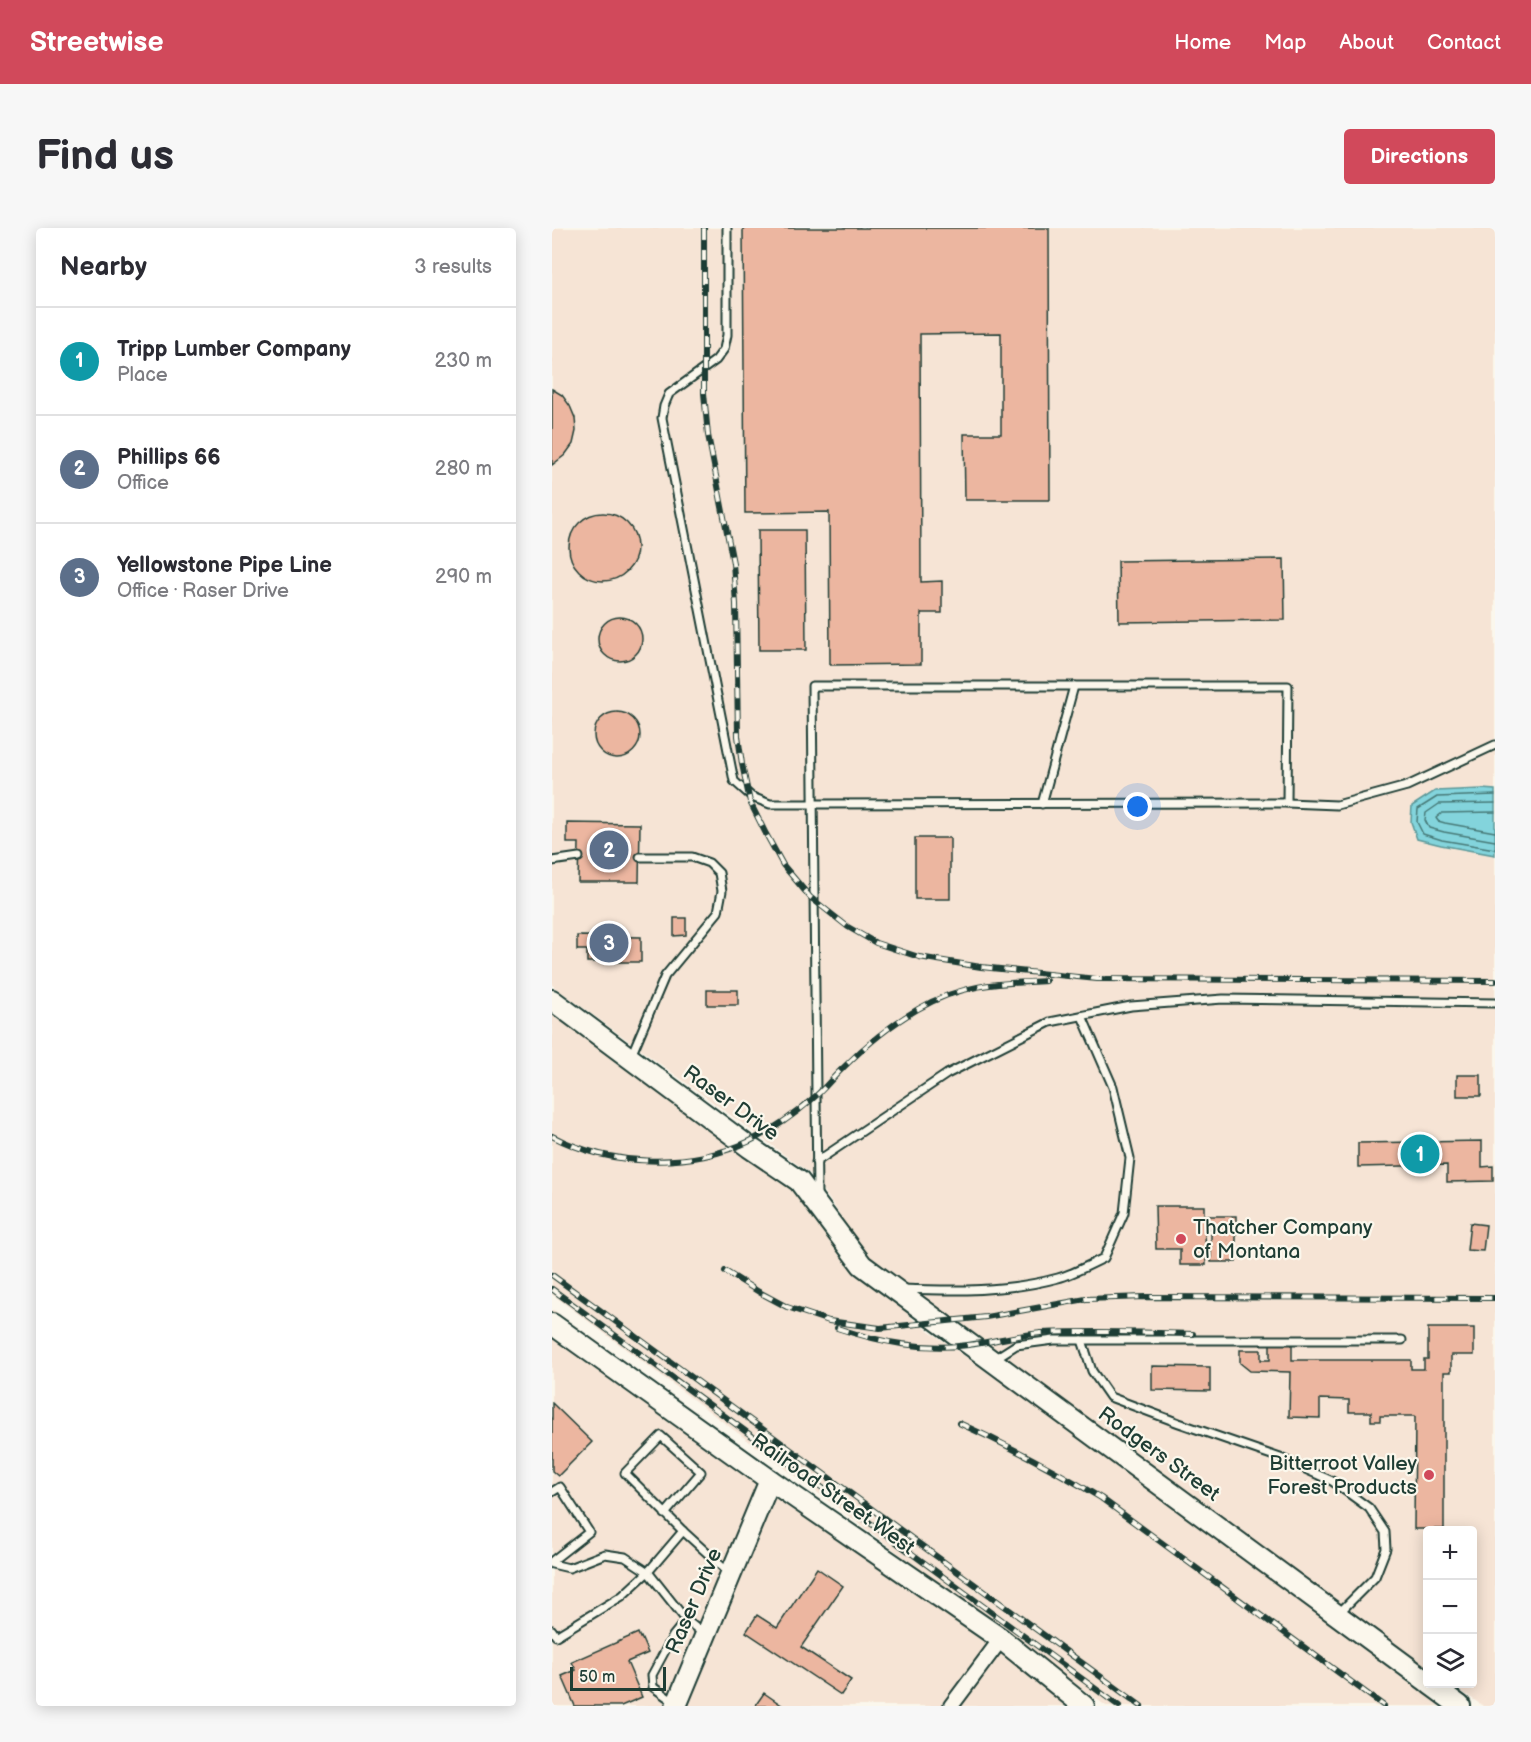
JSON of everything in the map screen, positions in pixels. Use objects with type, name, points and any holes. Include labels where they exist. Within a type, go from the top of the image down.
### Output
[{"type":"street","name":"Raser Drive","points":[[552,1000],[749,1147],[799,1181],[862,1265]]},
{"type":"street","name":"Rodgers Street","points":[[862,1265],[1423,1679]]},
{"type":"street","name":"Railroad Street West","points":[[552,1324],[770,1480],[1001,1639],[1084,1706]]},
{"type":"street","name":"Raser Drive","points":[[677,1705],[770,1480]]},
{"type":"street","points":[[951,1706],[1001,1639]]},
{"type":"street","name":"Rodgers Street","points":[[1436,1688],[1460,1706]]},
{"type":"lane","points":[[727,228],[727,335],[723,349],[716,360],[669,394],[662,418],[734,781],[752,797],[770,804],[1287,803],[1337,805],[1407,786],[1495,745]]},
{"type":"lane","points":[[817,1205],[812,686],[1288,686],[1287,803]]},
{"type":"lane","points":[[1042,804],[1074,686]]},
{"type":"lane","points":[[552,861],[579,857]]},
{"type":"lane","points":[[630,1058],[665,976],[718,912],[722,891],[719,873],[709,863],[692,857],[640,857]]},
{"type":"lane","points":[[816,1162],[947,1074],[1050,1022],[1131,1006],[1223,999],[1495,1003]]},
{"type":"lane","points":[[894,1288],[1000,1289],[1059,1278],[1104,1258],[1124,1213],[1130,1158],[1113,1087],[1082,1016]]},
{"type":"lane","points":[[991,1360],[1016,1345],[1054,1340],[1402,1340]]},
{"type":"lane","points":[[1082,1340],[1092,1371],[1110,1397],[1283,1459],[1332,1481],[1369,1508],[1385,1532],[1386,1549],[1375,1577],[1337,1615]]},
{"type":"lane","points":[[665,1514],[701,1472],[661,1436],[625,1473],[665,1514],[731,1575]]},
{"type":"lane","points":[[552,1492],[560,1487],[589,1532],[552,1562]]},
{"type":"lane","points":[[552,1630],[556,1636],[622,1596],[648,1572],[683,1531]]},
{"type":"lane","points":[[552,1562],[568,1568],[605,1554],[625,1557],[648,1572],[686,1620],[706,1635]]},
{"type":"lane","points":[[677,1705],[653,1687],[652,1675],[673,1636],[686,1620]]},
{"type":"shaded area","points":[[552,228],[1495,228],[1495,1706],[1483,1706],[1457,1688],[1477,1688],[1477,1526],[1423,1526],[1423,1664],[1367,1626],[861,1253],[837,1210],[811,1174],[552,985]]},
{"type":"shaded area","points":[[552,1010],[793,1188],[834,1240],[915,1321],[1085,1441],[1440,1706],[1106,1706],[552,1294]]},
{"type":"shaded area","points":[[552,1309],[948,1596],[1095,1706],[552,1706]]},
{"type":"water","points":[[1495,790],[1495,855],[1417,839],[1411,822],[1412,806],[1435,791]]},
{"type":"building","points":[[743,228],[1049,228],[1050,500],[965,500],[964,434],[1001,434],[1001,333],[920,334],[921,582],[942,581],[942,613],[921,613],[921,664],[830,665],[829,512],[745,513]]},
{"type":"building","points":[[552,389],[562,395],[570,406],[575,418],[576,431],[573,444],[565,455],[552,465]]},
{"type":"building","points":[[603,513],[616,516],[627,523],[634,534],[637,547],[634,560],[627,571],[616,578],[603,581],[590,578],[579,571],[572,560],[569,547],[572,534],[579,523],[590,516]]},
{"type":"building","points":[[758,530],[805,530],[806,650],[759,650]]},
{"type":"building","points":[[1284,559],[1285,620],[1119,622],[1118,561]]},
{"type":"building","points":[[620,617],[636,623],[642,639],[636,655],[620,661],[604,655],[598,639],[604,623]]},
{"type":"building","points":[[617,712],[626,713],[633,719],[639,726],[639,744],[633,751],[626,757],[617,758],[608,757],[601,751],[595,744],[594,735],[595,726],[601,719],[608,713]]},
{"type":"building","points":[[567,823],[640,824],[639,882],[578,882],[579,843],[567,843]]},
{"type":"building","points":[[915,838],[950,838],[950,899],[915,899]]},
{"type":"building","points":[[674,918],[686,918],[686,935],[674,936]]},
{"type":"building","points":[[577,936],[641,937],[641,962],[587,962],[587,950],[577,950]]},
{"type":"building","points":[[707,990],[738,990],[738,1005],[707,1005]]},
{"type":"building","points":[[1457,1075],[1481,1075],[1481,1096],[1457,1096]]},
{"type":"building","points":[[1482,1141],[1482,1167],[1493,1166],[1493,1181],[1447,1182],[1447,1165],[1358,1167],[1358,1143]]},
{"type":"building","name":"Thatcher Company of Montana","points":[[1155,1206],[1204,1206],[1204,1216],[1236,1216],[1236,1262],[1211,1262],[1211,1229],[1205,1229],[1206,1265],[1180,1265],[1180,1249],[1156,1249]]},
{"type":"building","points":[[1470,1223],[1486,1225],[1483,1251],[1467,1250]]},
{"type":"building","name":"Bitterroot Valley Forest Products","points":[[1428,1328],[1474,1328],[1474,1355],[1451,1355],[1451,1372],[1444,1372],[1444,1526],[1423,1526],[1423,1529],[1414,1529],[1415,1416],[1380,1416],[1380,1421],[1371,1421],[1371,1412],[1349,1412],[1349,1400],[1320,1399],[1320,1418],[1289,1417],[1290,1372],[1250,1371],[1240,1363],[1240,1350],[1261,1350],[1261,1360],[1270,1360],[1270,1344],[1292,1344],[1292,1360],[1411,1360],[1411,1369],[1424,1369],[1424,1359],[1428,1359]]},
{"type":"building","points":[[1152,1366],[1210,1367],[1210,1391],[1152,1390]]},
{"type":"building","points":[[552,1403],[592,1442],[558,1476],[552,1471]]},
{"type":"building","points":[[817,1568],[843,1586],[801,1647],[851,1680],[841,1695],[746,1632],[757,1615],[777,1628]]},
{"type":"building","points":[[638,1633],[648,1653],[627,1662],[642,1697],[621,1706],[575,1706],[562,1676],[576,1670],[572,1662]]},
{"type":"building","points":[[764,1693],[783,1706],[755,1706]]},
{"type":"railway","points":[[704,228],[704,393],[708,435],[733,563],[736,604],[738,736],[742,764],[750,802],[766,834],[783,865],[810,897],[848,927],[876,943],[919,957],[981,967],[1097,979],[1495,981]]},
{"type":"railway","points":[[552,1136],[599,1154],[625,1159],[677,1160],[727,1150],[758,1137],[790,1117],[869,1043],[918,1009],[949,994],[980,986],[1046,981]]},
{"type":"railway","points":[[725,1271],[787,1307],[829,1321],[880,1328],[986,1317],[1086,1299],[1145,1297],[1495,1298]]},
{"type":"railway","points":[[552,1275],[1141,1706]]},
{"type":"railway","points":[[552,1289],[1119,1706]]},
{"type":"railway","points":[[837,1328],[885,1341],[935,1347],[968,1345],[1041,1333],[1193,1334]]},
{"type":"railway","points":[[959,1423],[1031,1458],[1101,1498],[1384,1706]]},
{"type":"place","name":"Phillips 66","points":[[609,850]]},
{"type":"place","name":"Yellowstone Pipe Line","points":[[609,943]]},
{"type":"place","name":"Tripp Lumber Company","points":[[1420,1154]]},
{"type":"place","name":"Thatcher Company of Montana","points":[[1181,1239]]},
{"type":"place","name":"Bitterroot Valley Forest Products","points":[[1429,1475]]}]
